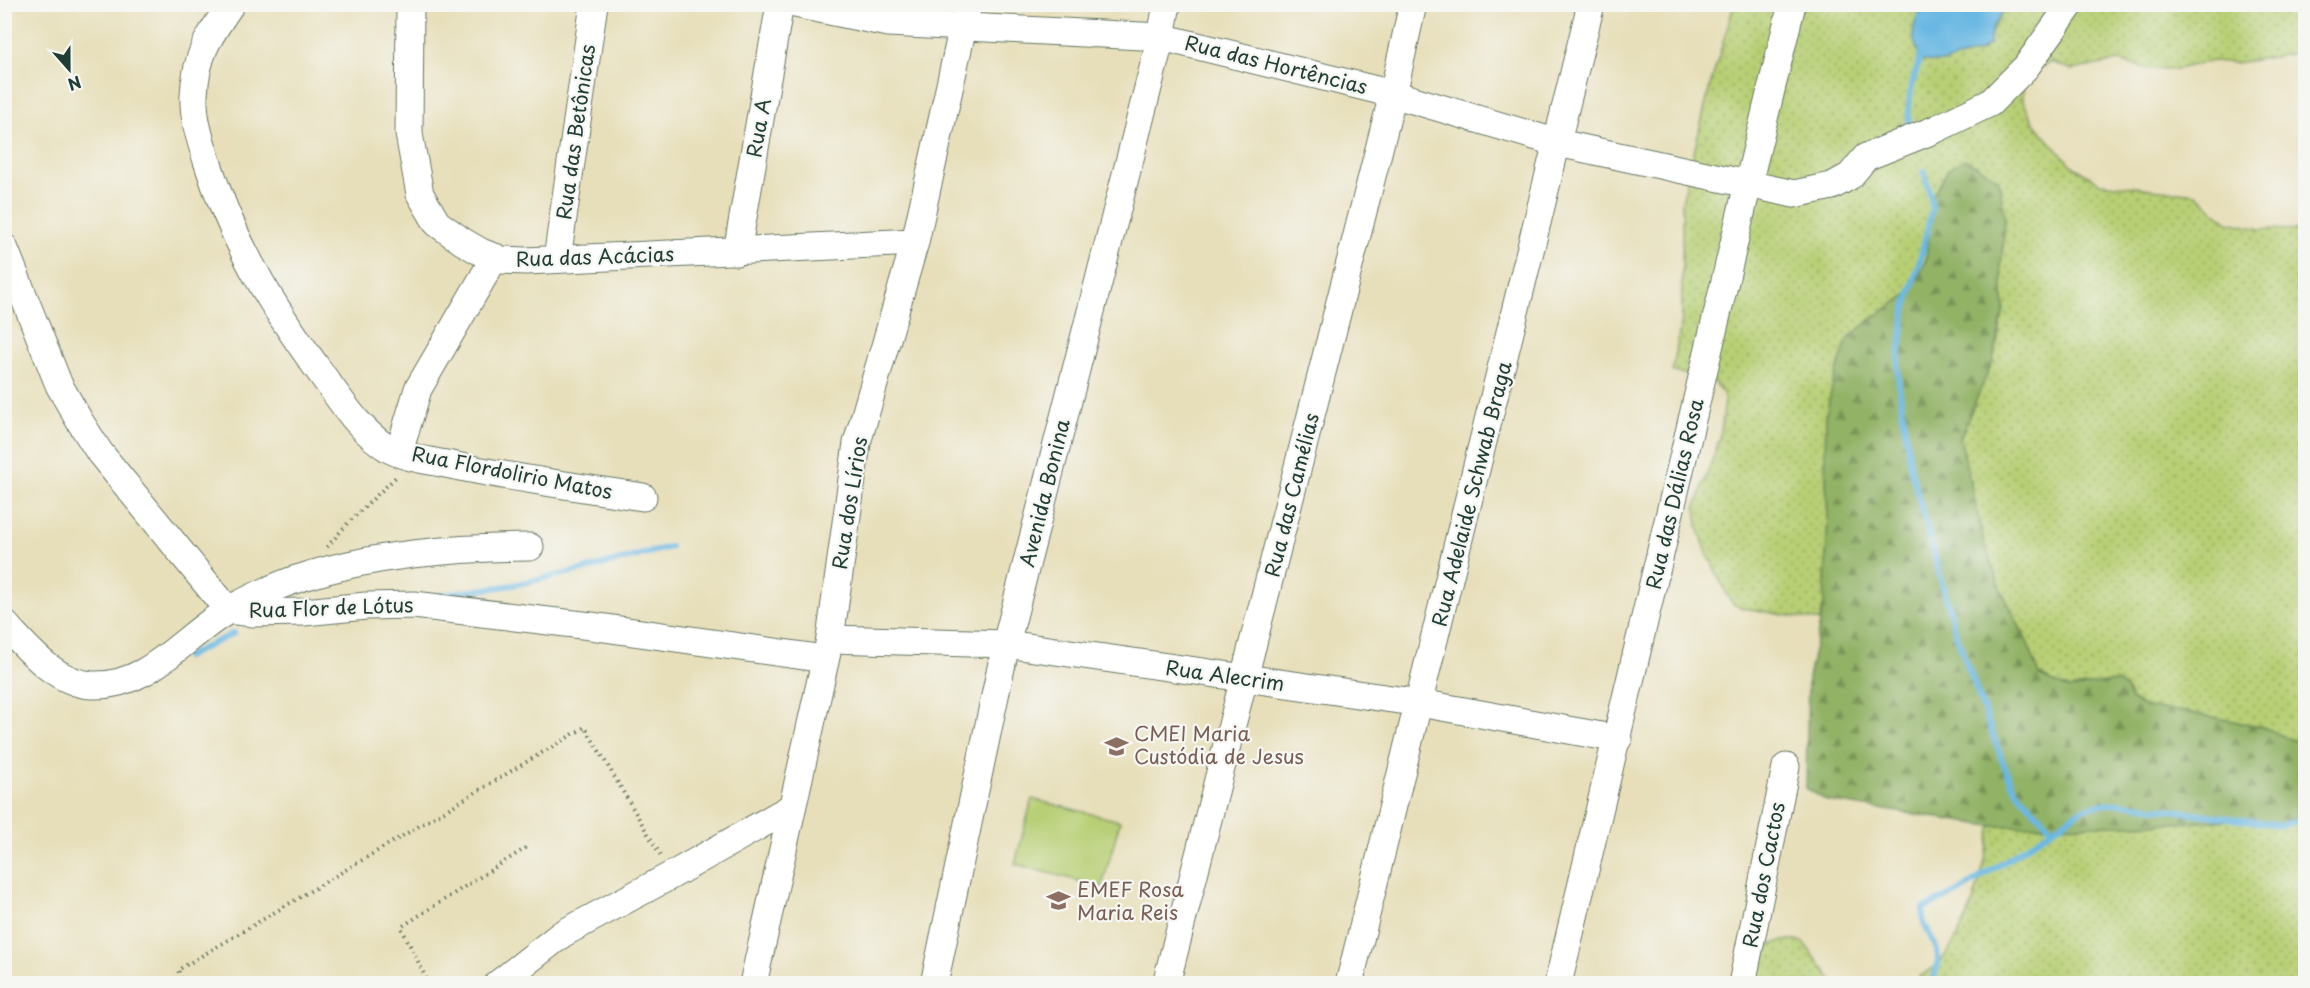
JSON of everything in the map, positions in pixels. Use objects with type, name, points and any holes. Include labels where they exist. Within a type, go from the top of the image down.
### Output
[{"type":"street","name":"Rua Flordolirio Matos","points":[[231,4],[207,38],[199,61],[194,96],[196,126],[228,221],[275,308],[348,410],[370,435],[391,449],[407,455],[464,468],[643,497]]},
{"type":"street","name":"Rua das Acácias","points":[[410,4],[409,134],[420,194],[437,223],[481,252],[495,257],[526,261],[915,242]]},
{"type":"street","name":"Rua das Betônicas","points":[[557,259],[594,4]]},
{"type":"street","name":"Rua A","points":[[737,252],[780,4]]},
{"type":"street","name":"Rua das Hortências","points":[[795,4],[888,23],[965,15],[1161,37],[1394,94],[1558,143],[1794,194],[1832,186],[1850,176],[1866,157],[1936,129],[1990,103],[2026,67],[2071,4]]},
{"type":"street","name":"Avenida Bonina","points":[[933,984],[1006,644],[1161,37],[1167,4]]},
{"type":"street","name":"Rua das Camélias","points":[[1166,984],[1394,94],[1413,4]]},
{"type":"street","name":"Rua Adelaide Schwab Braga","points":[[1349,984],[1592,4]]},
{"type":"street","name":"Rua das Dálias Rosa","points":[[1558,984],[1618,740],[1747,184],[1792,4]]},
{"type":"street","name":"Rua dos Lírios","points":[[753,984],[827,649],[857,443],[915,242],[965,15]]},
{"type":"street","name":"Rua Flor de Lótus","points":[[4,247],[59,385],[79,420],[100,453],[228,610],[253,613],[304,612],[414,604],[591,626],[827,649]]},
{"type":"street","points":[[407,455],[418,389],[495,257]]},
{"type":"street","points":[[4,623],[30,651],[52,669],[71,679],[90,685],[113,684],[140,674],[159,663],[228,610],[299,578],[409,554],[466,548],[530,547]]},
{"type":"street","name":"Rua Alecrim","points":[[827,649],[1006,644],[1420,702],[1618,740]]},
{"type":"street","name":"Rua dos Cactos","points":[[1742,984],[1786,767]]},
{"type":"street","points":[[498,984],[562,934],[792,807]]},
{"type":"path","points":[[299,578],[407,455]]},
{"type":"path","points":[[183,984],[178,970],[585,727],[672,875]]},
{"type":"path","points":[[429,984],[401,927],[529,846]]},
{"type":"green space","points":[[1734,5],[1922,5],[1918,14],[1922,61],[1944,62],[1988,44],[1992,29],[2007,5],[2305,5],[2305,51],[2303,52],[2236,63],[2213,61],[2172,70],[2149,69],[2118,61],[2072,70],[2051,62],[2029,74],[2023,88],[2023,101],[2034,123],[2071,165],[2100,183],[2196,194],[2228,222],[2260,229],[2305,230],[2305,738],[2292,740],[2263,727],[2186,712],[2144,707],[2131,699],[2124,686],[2117,681],[2069,689],[2040,676],[2028,644],[1998,583],[1984,542],[1960,438],[1993,360],[2004,310],[2001,266],[2005,220],[1999,181],[1983,169],[1933,195],[1926,260],[1911,292],[1866,323],[1825,459],[1828,517],[1824,604],[1820,621],[1743,608],[1733,604],[1707,553],[1698,527],[1696,506],[1720,437],[1725,400],[1722,392],[1709,377],[1672,372],[1682,319],[1682,202],[1710,86]]},
{"type":"green space","points":[[1964,159],[1999,180],[2005,220],[2001,266],[2004,309],[1993,360],[1960,438],[1984,542],[1998,583],[2028,644],[2040,676],[2069,689],[2117,681],[2124,686],[2131,699],[2144,707],[2186,712],[2263,727],[2292,740],[2305,738],[2305,814],[2274,826],[2252,819],[2133,825],[1991,826],[1827,801],[1806,788],[1808,678],[1824,604],[1828,517],[1825,459],[1826,414],[1833,383],[1848,338],[1911,292],[1926,260],[1933,195],[1948,170]]},
{"type":"green space","points":[[1032,799],[1120,821],[1102,887],[1015,864]]},
{"type":"green space","points":[[2305,814],[2305,983],[1912,984],[1938,964],[1959,934],[1980,880],[1991,826],[2133,825],[2252,819],[2274,826]]},
{"type":"green space","points":[[1789,940],[1803,942],[1835,983],[1753,984],[1770,944]]},
{"type":"water","points":[[1922,4],[2007,5],[1992,29],[1989,44],[1978,52],[1944,62],[1922,61],[1918,53],[1913,33]]},
{"type":"waterway","points":[[1910,132],[1909,102],[1922,52]]},
{"type":"waterway","points":[[1924,171],[1932,209],[1905,311],[1898,365],[1911,470],[1956,634],[2002,760],[2013,786],[2052,829]]},
{"type":"waterway","points":[[436,596],[513,585],[591,568],[670,547]]},
{"type":"waterway","points":[[186,657],[234,633]]},
{"type":"waterway","points":[[1932,984],[1938,959],[1935,946],[1923,921],[1924,908],[1960,891],[2083,809],[2095,805],[2121,803],[2280,825],[2306,820]]},
{"type":"place","name":"CMEI Maria Custódia de Jesus","points":[[1116,746]]},
{"type":"place","name":"EMEF Rosa Maria Reis","points":[[1059,901]]}]
